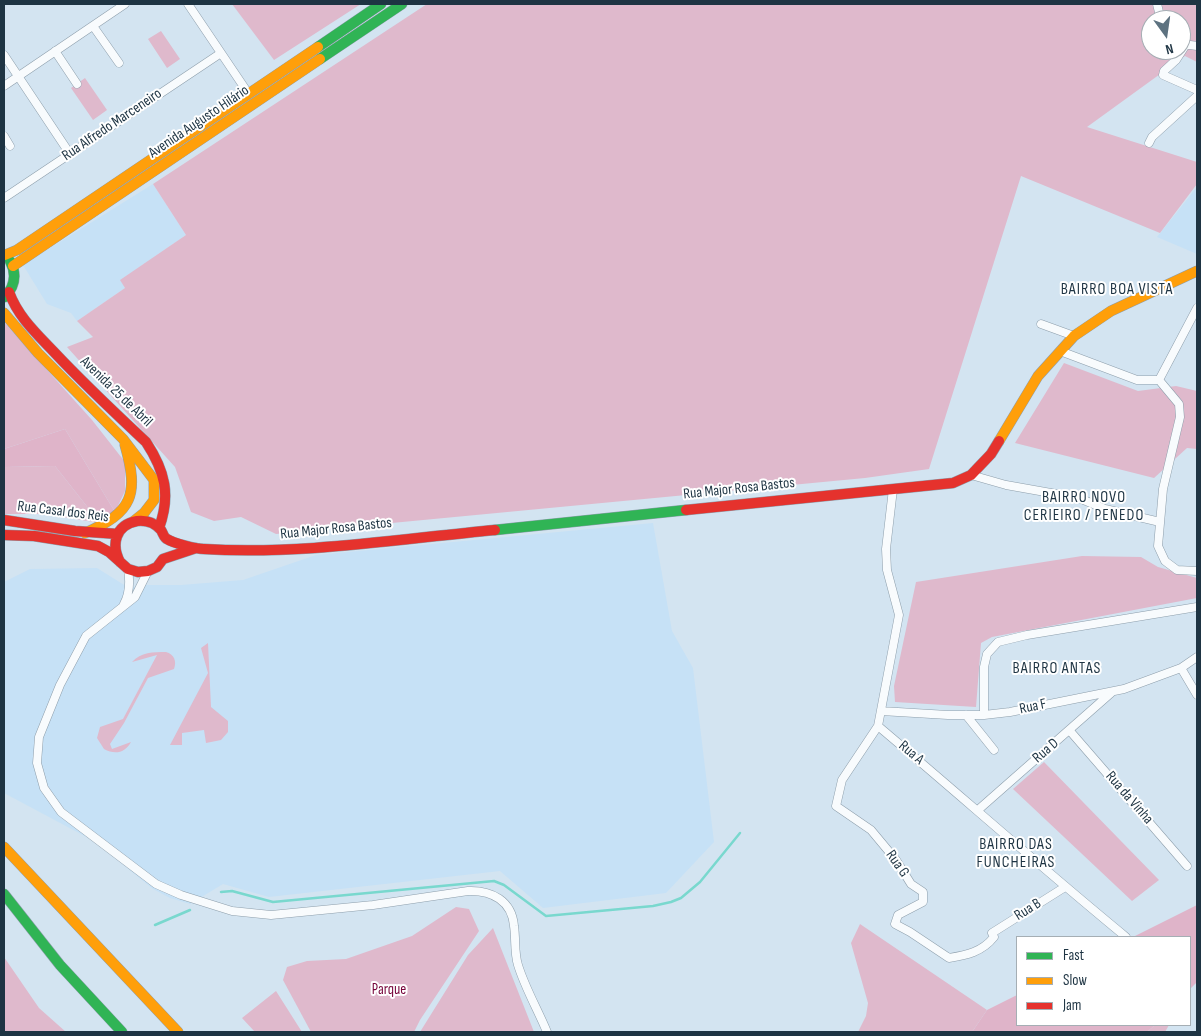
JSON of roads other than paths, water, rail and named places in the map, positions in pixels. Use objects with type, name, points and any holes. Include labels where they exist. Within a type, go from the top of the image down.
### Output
[{"type":"main road","name":"Avenida Augusto Hilário","points":[[4,255],[17,250],[381,4]]},
{"type":"main road","name":"Avenida Augusto Hilário","points":[[13,266],[402,4]]},
{"type":"main road","points":[[4,255],[13,266],[15,280],[7,295]]},
{"type":"main road","name":"Rua Major Rosa Bastos","points":[[196,548],[284,551],[953,483],[971,475],[990,454],[1038,376],[1074,336],[1111,311],[1197,271]]},
{"type":"main road","name":"Avenida 25 de Abril","points":[[7,295],[25,321],[79,379],[140,437],[151,450],[163,472],[166,495],[164,515],[159,528]]},
{"type":"main road","name":"Avenida 25 de Abril","points":[[4,313],[38,353],[123,440],[132,481],[130,499],[120,514],[85,533]]},
{"type":"main road","name":"Rua Casal dos Reis","points":[[4,520],[101,535],[118,534],[125,526],[134,522],[152,503],[155,497],[154,480],[123,440]]},
{"type":"main road","points":[[118,534],[115,548],[124,566],[138,572],[148,571],[157,567],[163,559],[166,550],[166,540],[159,528],[154,524],[144,521],[134,522]]},
{"type":"main road","name":"Rua Casal dos Reis","points":[[4,535],[34,536],[98,546],[124,566]]},
{"type":"main road","points":[[166,540],[196,548]]},
{"type":"main road","points":[[163,559],[196,548]]},
{"type":"main road","points":[[4,847],[178,1032]]},
{"type":"main road","points":[[4,894],[60,964],[122,1032]]},
{"type":"street","points":[[4,86],[125,4]]},
{"type":"street","points":[[188,4],[248,93]]},
{"type":"street","points":[[93,26],[119,63]]},
{"type":"street","points":[[55,51],[78,84]]},
{"type":"street","name":"Rua Alfredo Marceneiro","points":[[4,198],[221,53]]},
{"type":"street","points":[[4,55],[70,154]]},
{"type":"street","points":[[1176,60],[1164,71],[1163,75],[1197,90]]},
{"type":"street","points":[[1149,143],[1152,137],[1197,96]]},
{"type":"street","points":[[4,136],[10,146]]},
{"type":"street","points":[[1159,380],[1197,308]]},
{"type":"street","points":[[1041,324],[1074,336]]},
{"type":"street","points":[[1060,351],[1138,380],[1159,380]]},
{"type":"street","points":[[1159,380],[1179,404],[1180,417],[1163,489],[1158,546],[1165,561],[1177,570],[1197,571]]},
{"type":"street","points":[[971,475],[1006,485],[1079,498],[1105,509],[1160,522]]},
{"type":"street","points":[[878,726],[898,615],[898,608],[887,570],[886,549],[893,489]]},
{"type":"street","points":[[122,608],[128,596],[130,577],[124,566]]},
{"type":"street","points":[[148,571],[135,597],[86,636],[60,684],[39,737],[37,763],[44,788],[61,812],[156,884],[181,895],[232,911],[271,914],[373,905],[482,890],[495,895],[504,903],[513,918],[518,966],[547,1032]]},
{"type":"street","points":[[984,715],[987,654],[998,642],[1027,635],[1197,606]]},
{"type":"street","name":"Rua F","points":[[881,711],[966,715],[1010,712],[1113,692],[1181,668],[1197,658]]},
{"type":"street","points":[[1181,668],[1197,695]]},
{"type":"street","name":"Rua D","points":[[978,810],[1113,692]]},
{"type":"street","points":[[966,715],[994,750]]},
{"type":"street","name":"Rua A","points":[[878,726],[1125,936]]},
{"type":"street","name":"Rua G","points":[[878,726],[842,780],[836,806],[871,830],[896,860],[911,884],[923,892],[923,902],[898,915],[895,924],[949,958],[976,952],[988,945],[994,937],[992,933]]},
{"type":"street","name":"Rua da Vinha","points":[[1070,731],[1188,866]]},
{"type":"street","name":"Rua B","points":[[992,933],[1065,887]]},
{"type":"waterway","points":[[221,892],[232,891],[273,902],[494,881],[504,885],[546,916],[653,906],[681,898],[700,882],[740,833]]},
{"type":"waterway","points":[[155,925],[190,910]]},
{"type":"district","name":"BAIRRO BOA VISTA","points":[[1117,290]]},
{"type":"district","name":"BAIRRO NOVO CERIEIRO / PENEDO","points":[[1084,507]]},
{"type":"district","name":"BAIRRO ANTAS","points":[[1057,669]]},
{"type":"district","name":"BAIRRO DAS FUNCHEIRAS","points":[[1016,854]]},
{"type":"park label","name":"Parque","points":[[389,990]]}]
